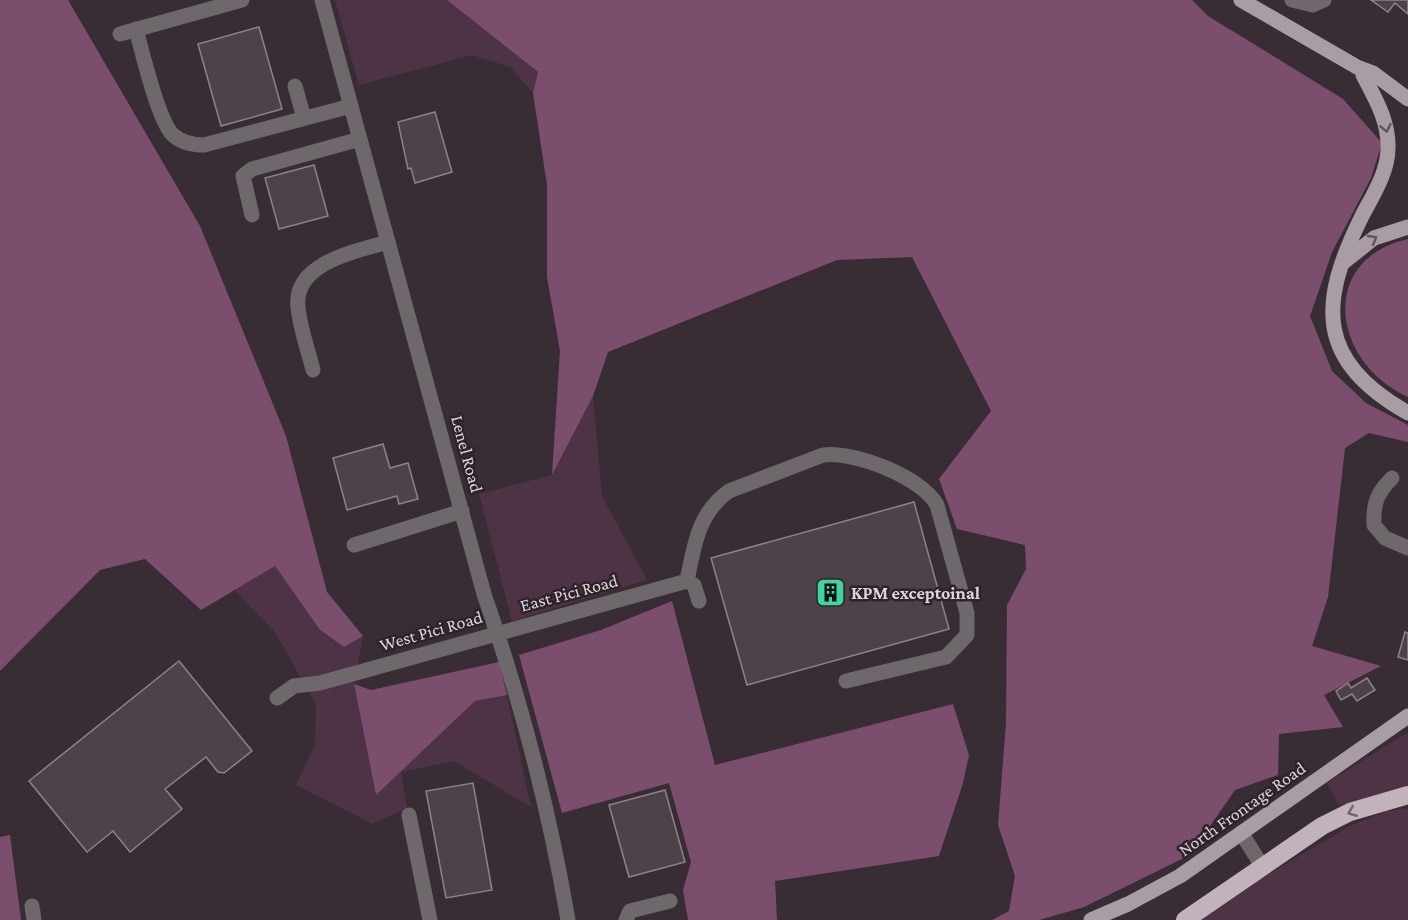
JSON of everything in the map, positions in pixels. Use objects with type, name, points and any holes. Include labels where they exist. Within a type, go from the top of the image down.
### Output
[{"type":"highway","points":[[1185,920],[1302,838],[1350,812],[1408,795]]},
{"type":"main road","points":[[1244,1],[1360,71],[1408,111]]},
{"type":"main road","points":[[1360,71],[1373,73],[1408,99]]},
{"type":"main road","points":[[1360,71],[1385,121],[1389,148],[1381,179],[1349,243],[1335,283],[1331,306],[1332,322],[1338,344],[1348,362],[1370,386],[1408,413]]},
{"type":"main road","points":[[1344,262],[1374,238],[1408,227]]},
{"type":"main road","name":"North Frontage Road","points":[[1090,920],[1155,891],[1242,834],[1408,716]]},
{"type":"street","points":[[120,34],[242,0]]},
{"type":"street","name":"Lenel Road","points":[[322,0],[462,511],[512,673],[542,790],[568,920]]},
{"type":"street","points":[[1292,0],[1313,5],[1324,0]]},
{"type":"street","points":[[136,29],[162,114],[173,135],[182,140],[204,145],[351,106]]},
{"type":"street","points":[[295,86],[304,118]]},
{"type":"street","points":[[252,215],[243,176],[252,169],[360,139]]},
{"type":"street","points":[[313,370],[298,307],[298,294],[306,280],[332,259],[388,242]]},
{"type":"street","points":[[699,601],[694,585],[687,581],[696,537],[710,508],[729,491],[824,455],[835,453],[855,458],[918,484],[929,492],[937,505],[969,621],[967,635],[959,646],[946,657],[846,681]]},
{"type":"street","points":[[1392,478],[1379,490],[1375,500],[1374,525],[1385,538],[1408,548]]},
{"type":"street","points":[[354,545],[462,511]]},
{"type":"street","name":"East Pici Road","points":[[498,632],[687,581]]},
{"type":"street","name":"West Pici Road","points":[[278,698],[294,686],[320,683],[498,632]]},
{"type":"street","points":[[409,815],[430,920]]},
{"type":"street","points":[[1242,834],[1262,866]]},
{"type":"street","points":[[626,920],[630,911],[670,902]]},
{"type":"shaded area","points":[[0,0],[68,0],[200,226],[286,436],[327,592],[363,636],[344,647],[320,630],[275,566],[201,610],[145,559],[100,570],[0,671]]},
{"type":"shaded area","points":[[335,0],[447,0],[538,72],[533,93],[510,67],[472,55],[359,85]]},
{"type":"shaded area","points":[[447,0],[1192,0],[1208,16],[1343,99],[1382,143],[1371,178],[1332,252],[1310,316],[1332,371],[1366,403],[1408,425],[1408,442],[1369,433],[1345,448],[1328,597],[1312,646],[1381,666],[1324,695],[1343,727],[1279,734],[1278,775],[1235,790],[1190,855],[1084,907],[1039,920],[992,920],[1009,911],[1015,876],[998,825],[1006,723],[1007,605],[1026,569],[1025,545],[957,529],[939,479],[991,411],[912,257],[837,260],[608,352],[593,396],[552,475],[560,351],[547,277],[547,185],[533,93],[538,72]]},
{"type":"shaded area","points":[[1408,239],[1408,397],[1383,382],[1363,361],[1351,338],[1345,314],[1348,290],[1359,268],[1379,250]]},
{"type":"shaded area","points":[[593,396],[602,496],[647,580],[512,621],[479,494],[552,475]]},
{"type":"shaded area","points":[[275,566],[320,630],[344,647],[363,636],[354,684],[376,794],[475,701],[507,695],[531,807],[454,761],[401,772],[407,808],[373,824],[296,785],[315,745],[316,705],[275,632],[234,590]]},
{"type":"shaded area","points":[[672,601],[715,765],[953,704],[969,755],[963,783],[939,856],[775,881],[777,920],[688,920],[683,890],[691,862],[669,783],[562,813],[519,655],[601,630]]},
{"type":"shaded area","points":[[499,662],[507,695],[475,701],[376,795],[354,684],[371,690]]},
{"type":"shaded area","points":[[1408,732],[1408,785],[1339,806],[1327,783]]},
{"type":"shaded area","points":[[1408,808],[1408,920],[1191,920],[1348,827],[1387,811]]},
{"type":"shaded area","points":[[10,835],[21,920],[0,920],[0,837]]},
{"type":"building","points":[[1371,0],[1408,0],[1408,14],[1395,3],[1388,12]]},
{"type":"building","points":[[259,27],[282,109],[221,126],[198,44]]},
{"type":"building","points":[[435,112],[452,172],[415,183],[411,168],[408,169],[398,122]]},
{"type":"building","points":[[314,165],[328,216],[279,229],[265,178]]},
{"type":"building","points":[[383,444],[390,468],[408,463],[418,499],[399,504],[397,496],[347,510],[333,458]]},
{"type":"building","name":"KPM exceptoinal","points":[[914,502],[949,629],[747,685],[711,558]]},
{"type":"building","points":[[1405,632],[1408,633],[1408,660],[1398,657]]},
{"type":"building","points":[[179,661],[252,751],[224,773],[218,772],[206,757],[165,789],[182,809],[130,852],[113,831],[87,852],[29,781]]},
{"type":"building","points":[[1367,678],[1375,690],[1357,701],[1352,694],[1341,700],[1336,691],[1348,683],[1351,688]]},
{"type":"building","points":[[473,783],[492,890],[446,898],[426,791]]},
{"type":"building","points":[[665,790],[685,862],[629,877],[609,805]]},
{"type":"place","name":"KPM exceptoinal","points":[[830,593]]}]
